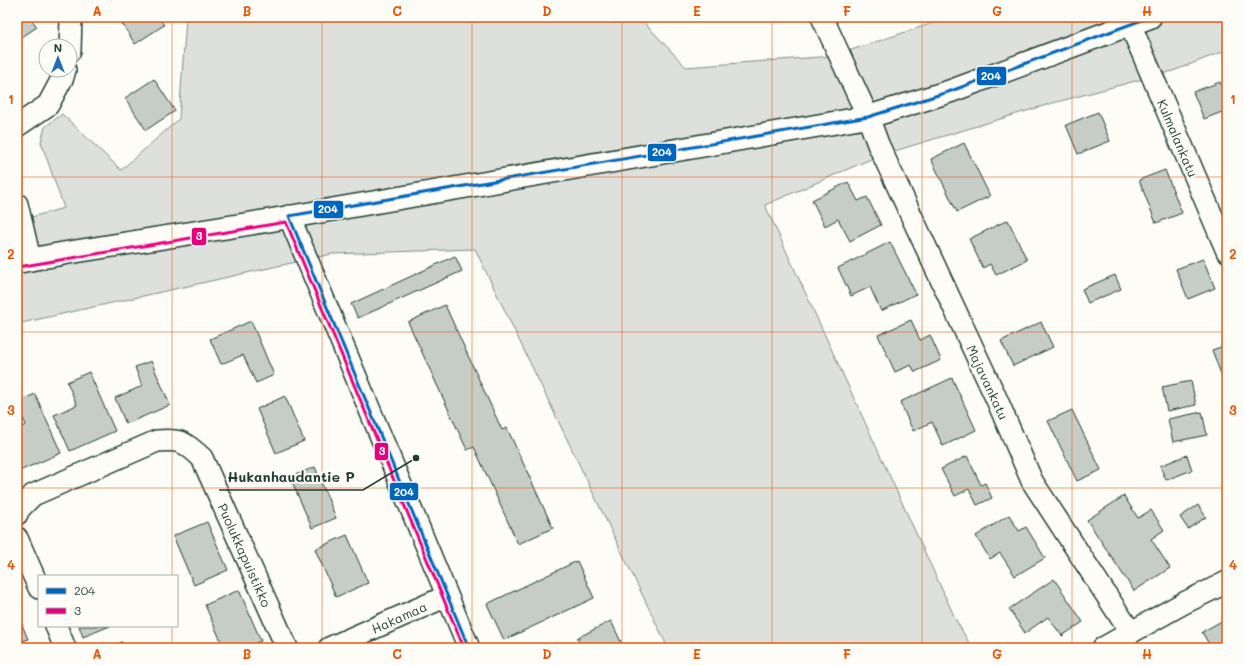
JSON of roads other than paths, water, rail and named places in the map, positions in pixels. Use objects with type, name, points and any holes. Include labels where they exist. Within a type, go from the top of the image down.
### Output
[{"type":"main road","points":[[23,261],[868,117],[951,91],[1150,17]]},
{"type":"street","points":[[70,38],[71,17]]},
{"type":"street","name":"Majavankatu","points":[[822,17],[868,117],[878,144],[1032,481],[1131,633]]},
{"type":"street","name":"Kulmalankatu","points":[[1130,24],[1227,251]]},
{"type":"street","points":[[17,126],[48,104],[63,78]]},
{"type":"street","points":[[17,204],[23,261]]},
{"type":"street","points":[[289,216],[469,648]]},
{"type":"street","name":"Puolukkapuistikko","points":[[17,514],[19,509],[33,495],[157,441],[173,440],[186,444],[202,458],[287,648]]},
{"type":"street","points":[[17,538],[38,586]]},
{"type":"street","points":[[1103,648],[1182,604],[1227,582]]},
{"type":"street","name":"Hakamaa","points":[[329,648],[447,596]]},
{"type":"street","points":[[56,627],[65,648]]},
{"type":"place","name":"Hukanhaudantie P","points":[[416,458]]}]
